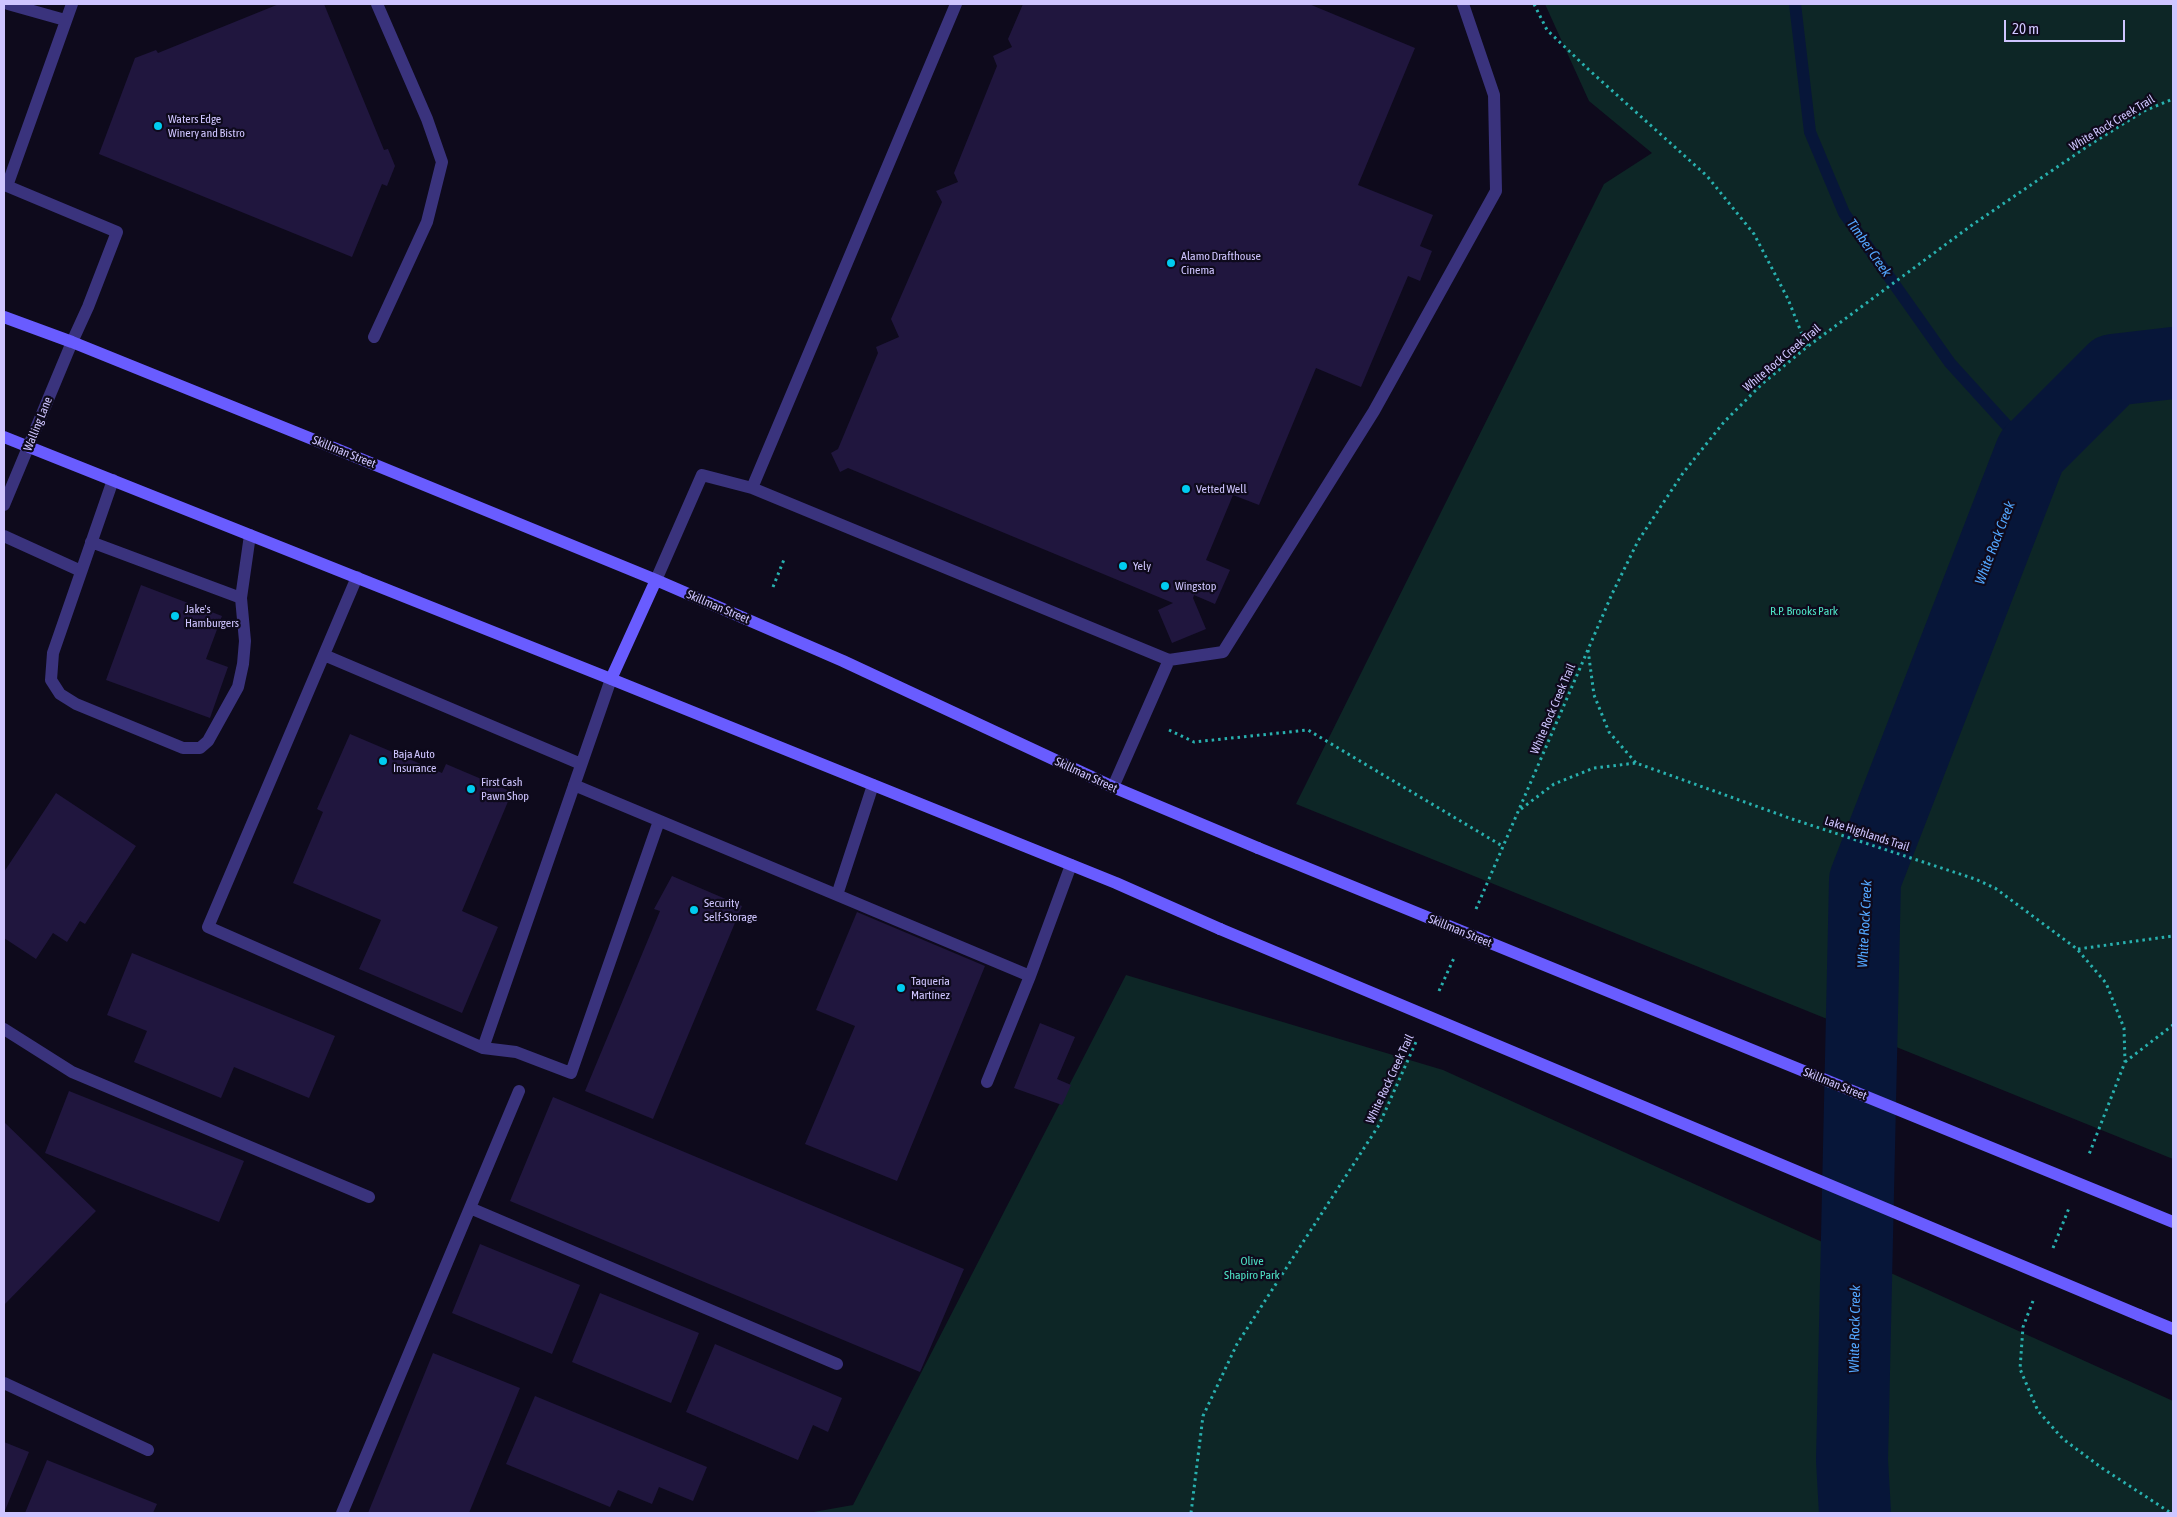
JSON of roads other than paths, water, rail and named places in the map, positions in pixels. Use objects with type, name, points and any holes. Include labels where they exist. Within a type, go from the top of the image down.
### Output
[{"type":"main road","name":"Skillman Street","points":[[4,317],[72,342],[656,580],[843,661],[1113,787],[2173,1222]]},
{"type":"main road","points":[[4,437],[1071,865],[2173,1329]]},
{"type":"main road","points":[[611,679],[656,580]]},
{"type":"street","points":[[8,4],[65,20]]},
{"type":"street","points":[[6,188],[72,4]]},
{"type":"street","points":[[374,337],[427,222],[442,162],[427,120],[377,4]]},
{"type":"street","points":[[752,488],[956,4]]},
{"type":"street","points":[[656,580],[702,475],[752,488],[1169,660],[1223,652],[1374,411],[1496,192],[1494,95],[1464,4]]},
{"type":"street","name":"Walling Lane","points":[[4,505],[88,307],[117,232],[6,188]]},
{"type":"street","points":[[112,480],[53,653],[52,680],[60,694],[76,704],[192,750],[200,748],[208,741],[238,687],[245,642],[241,598],[250,535]]},
{"type":"street","points":[[4,536],[82,571]]},
{"type":"street","points":[[91,542],[241,598]]},
{"type":"street","points":[[357,578],[208,927],[483,1048],[516,1052],[571,1073],[659,821]]},
{"type":"street","points":[[324,655],[581,764]]},
{"type":"street","points":[[1113,787],[1169,660]]},
{"type":"street","points":[[483,1048],[611,679]]},
{"type":"street","points":[[574,785],[1030,976]]},
{"type":"street","points":[[837,895],[873,785]]},
{"type":"street","points":[[987,1082],[1030,976],[1071,865]]},
{"type":"street","points":[[4,1029],[72,1072],[369,1196]]},
{"type":"street","points":[[342,1513],[519,1091]]},
{"type":"street","points":[[470,1208],[837,1364]]},
{"type":"street","points":[[4,1383],[148,1450]]},
{"type":"waterway","name":"Timber Creek","points":[[1795,4],[1810,132],[1844,213],[1950,363],[2031,452]]},
{"type":"waterway","name":"White Rock Creek","points":[[1855,1513],[1852,1460],[1865,880],[2031,452],[2113,370],[2173,363]]},
{"type":"place","name":"Waters Edge Winery and Bistro","points":[[158,126]]},
{"type":"place","name":"Alamo Drafthouse Cinema","points":[[1171,263]]},
{"type":"place","name":"Vetted Well","points":[[1186,489]]},
{"type":"place","name":"Yely","points":[[1123,566]]},
{"type":"place","name":"Wingstop","points":[[1165,586]]},
{"type":"place","name":"Jake's Hamburgers","points":[[175,616]]},
{"type":"place","name":"Baja Auto Insurance","points":[[383,761]]},
{"type":"place","name":"First Cash Pawn Shop","points":[[471,789]]},
{"type":"place","name":"Security Self-Storage","points":[[694,910]]},
{"type":"place","name":"Taqueria Martínez","points":[[901,988]]},
{"type":"park label","name":"R.P. Brooks Park","points":[[1804,611]]},
{"type":"park label","name":"Olive Shapiro Park","points":[[1252,1268]]}]
